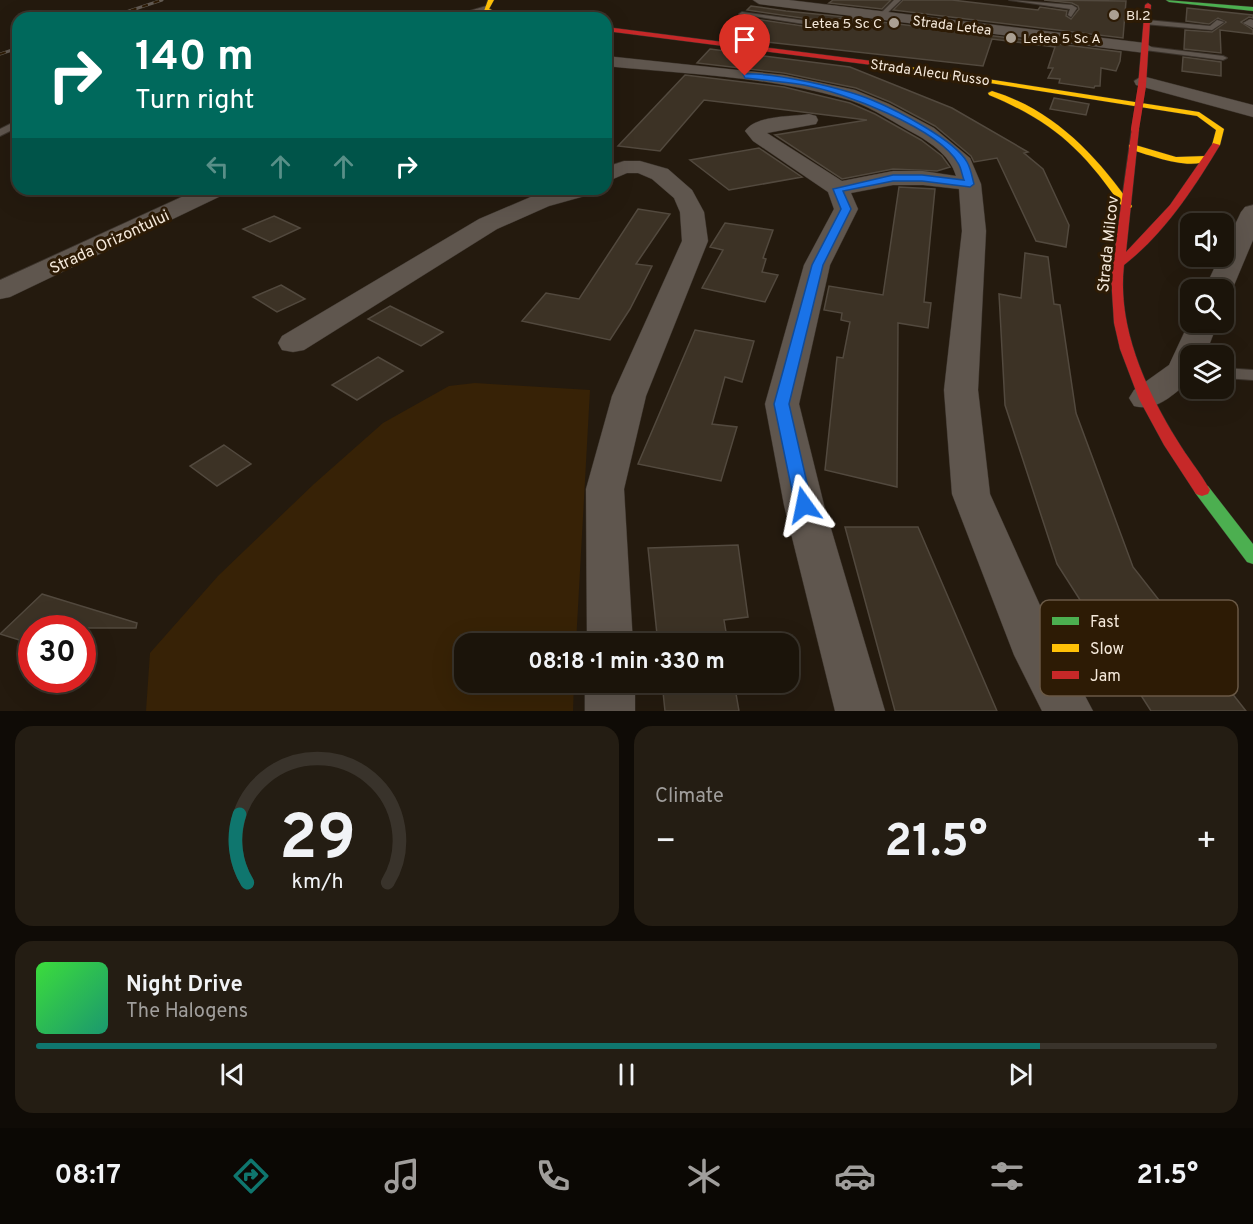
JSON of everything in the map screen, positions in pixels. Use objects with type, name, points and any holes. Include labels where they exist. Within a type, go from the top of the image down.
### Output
[{"type":"street","name":"Strada Letea","points":[[759,0],[816,3],[859,13],[1145,48]]},
{"type":"street","points":[[1133,0],[1148,6],[1183,1]]},
{"type":"street","points":[[1169,0],[1253,9]]},
{"type":"street","points":[[473,12],[488,5]]},
{"type":"street","name":"Strada Milcov","points":[[1148,6],[1142,81],[1132,147],[1117,295],[1121,323],[1146,398],[1174,448],[1253,557]]},
{"type":"street","name":"Strada Alecu Russo","points":[[612,30],[771,49],[1253,122]]},
{"type":"street","points":[[745,76],[771,49]]},
{"type":"street","points":[[612,62],[817,85],[869,101],[927,132],[963,162],[970,184],[974,231],[961,390],[971,494],[1040,659]]},
{"type":"street","points":[[888,66],[969,86],[1028,108],[1052,121],[1070,134],[1094,158],[1127,206]]},
{"type":"street","points":[[1142,81],[1253,94]]},
{"type":"street","name":"Strada Alecu Russo","points":[[1142,81],[1253,122]]},
{"type":"street","points":[[1121,262],[1142,246],[1155,232],[1191,186],[1206,159],[1214,151],[1220,129],[1199,114]]},
{"type":"street","points":[[809,120],[767,126],[755,131],[760,137],[838,189],[846,209],[817,265],[782,404],[804,505],[860,711]]},
{"type":"street","points":[[1132,147],[1176,160],[1206,159]]},
{"type":"street","points":[[610,633],[605,489],[629,396],[695,241],[692,212],[684,195],[660,174],[640,167],[624,167],[612,172]]},
{"type":"street","points":[[838,189],[893,178],[922,178],[970,184]]},
{"type":"street","name":"Strada Orizontului","points":[[0,291],[204,195]]},
{"type":"street","points":[[293,343],[488,224],[541,201],[562,195]]},
{"type":"street","points":[[1223,279],[1253,212]]},
{"type":"street","points":[[1146,398],[1180,375]]},
{"type":"street","points":[[610,693],[610,711]]},
{"type":"street","points":[[1060,696],[1068,711]]},
{"type":"lane","points":[[881,16],[898,0]]},
{"type":"lane","points":[[1012,0],[1072,7],[1074,8],[1071,15]]},
{"type":"lane","points":[[742,14],[830,26],[843,24],[859,13]]},
{"type":"lane","points":[[1147,22],[1212,28],[1220,22]]},
{"type":"lane","points":[[1145,48],[1223,58]]},
{"type":"lane","points":[[1234,374],[1253,375]]},
{"type":"shaded area","points":[[475,383],[590,390],[577,633],[454,633],[454,693],[574,693],[573,711],[146,711],[150,653],[218,576],[314,484],[383,423],[449,386]]},
{"type":"building","points":[[833,0],[891,0],[882,9],[829,3]]},
{"type":"building","points":[[903,0],[952,0],[1038,10],[1040,7],[1067,11],[1066,16],[1071,19],[1079,9],[1078,6],[1072,3],[1044,0],[1126,1],[1123,38],[893,10]]},
{"type":"building","points":[[751,6],[845,17],[830,22],[747,10]]},
{"type":"building","points":[[1187,8],[1253,15],[1253,18],[1249,17],[1241,22],[1253,30],[1253,34],[1220,30],[1221,53],[1184,49],[1185,30],[1212,32],[1226,22],[1218,18],[1209,24],[1186,21]]},
{"type":"building","points":[[741,17],[830,30],[846,28],[858,19],[1121,52],[1116,71],[1101,68],[1100,86],[1094,88],[1059,83],[1060,79],[1048,78],[1053,68],[1048,68],[1055,47],[992,39],[983,66],[722,37]]},
{"type":"building","points":[[710,49],[850,67],[952,108],[1028,152],[1024,153],[1043,169],[1069,225],[1066,247],[1036,241],[997,158],[974,162],[971,156],[935,126],[890,102],[856,88],[784,73],[697,63]]},
{"type":"building","points":[[1183,57],[1221,62],[1221,76],[1182,71]]},
{"type":"building","points":[[685,75],[784,87],[850,103],[921,140],[942,156],[950,167],[937,171],[893,169],[842,179],[775,135],[867,120],[704,100],[660,151],[618,146]]},
{"type":"building","points":[[1054,98],[1089,104],[1086,115],[1050,109]]},
{"type":"building","points":[[759,148],[802,177],[729,190],[690,160]]},
{"type":"building","points":[[899,187],[935,189],[924,302],[931,303],[928,328],[898,323],[897,487],[825,470],[837,357],[843,358],[850,322],[841,320],[842,313],[824,310],[829,286],[883,295]]},
{"type":"building","points":[[638,209],[670,214],[636,264],[652,266],[630,309],[610,340],[522,321],[546,293],[579,299]]},
{"type":"building","points":[[274,216],[300,228],[270,242],[243,229]]},
{"type":"building","points":[[725,223],[773,230],[763,258],[766,259],[762,272],[778,275],[765,302],[702,288],[723,250],[710,247]]},
{"type":"building","points":[[1025,253],[1048,257],[1054,304],[1060,305],[1076,413],[1133,567],[1159,600],[1080,600],[1057,564],[1005,405],[999,294],[1021,298]]},
{"type":"building","points":[[281,285],[305,299],[277,312],[253,297]]},
{"type":"building","points":[[390,306],[443,332],[421,346],[368,319]]},
{"type":"building","points":[[695,330],[754,341],[742,382],[725,377],[712,424],[737,427],[721,481],[638,464]]},
{"type":"building","points":[[378,357],[403,371],[357,400],[332,385]]},
{"type":"building","points":[[224,445],[251,464],[217,486],[190,466]]},
{"type":"building","points":[[845,527],[918,527],[997,711],[895,711]]},
{"type":"building","points":[[738,545],[748,617],[724,620],[726,633],[657,633],[648,548]]},
{"type":"building","points":[[42,594],[137,623],[136,628],[96,628],[96,615],[20,615]]},
{"type":"building","points":[[18,617],[18,640],[0,634]]},
{"type":"building","points":[[663,693],[736,693],[739,711],[665,711]]},
{"type":"building","points":[[1141,696],[1234,696],[1246,711],[1151,711]]},
{"type":"railway","points":[[126,12],[162,0]]},
{"type":"railway","points":[[0,54],[12,50]]},
{"type":"traffic: fast","points":[[1169,0],[1253,9]]},
{"type":"traffic: fast","points":[[1202,490],[1253,557]]},
{"type":"traffic: slow","points":[[491,0],[486,10],[492,12]]},
{"type":"traffic: slow","points":[[872,63],[1199,114],[1220,129],[1216,145]]},
{"type":"traffic: slow","points":[[992,93],[1036,113],[1070,138],[1098,168],[1127,206]]},
{"type":"traffic: slow","points":[[1132,147],[1176,160],[1206,159]]},
{"type":"traffic: jam","points":[[1142,86],[1148,5]]},
{"type":"traffic: jam","points":[[612,30],[872,63]]},
{"type":"traffic: jam","points":[[1135,129],[1142,86]]},
{"type":"traffic: jam","points":[[1135,129],[1126,220],[1117,277],[1121,323],[1127,349],[1146,399],[1172,445],[1202,490]]},
{"type":"traffic: jam","points":[[1121,262],[1149,236],[1173,208],[1216,145]]},
{"type":"place","name":"Bl.2","points":[[1114,15]]},
{"type":"place","name":"Letea 5 Sc C","points":[[894,23]]},
{"type":"place","name":"Letea 5 Sc A","points":[[1011,38]]},
{"type":"route","points":[[745,76],[806,83],[869,101],[927,132],[945,145],[963,162],[970,184],[922,178],[893,178],[838,189],[846,209],[817,265],[782,404],[804,505]]}]
